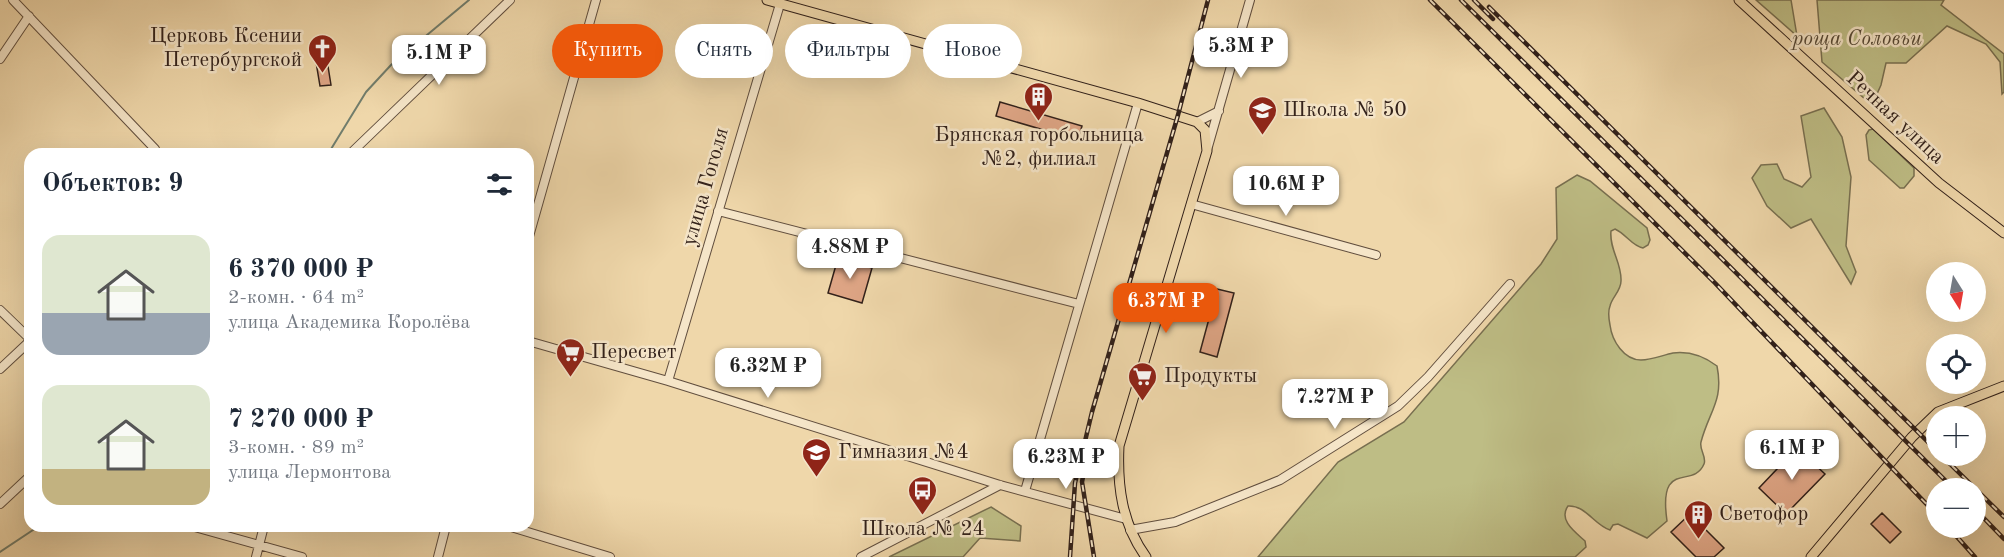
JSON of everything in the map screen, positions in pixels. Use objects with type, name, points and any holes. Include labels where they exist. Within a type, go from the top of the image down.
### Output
[{"type":"main road","points":[[766,0],[1137,103],[1197,122],[1205,130],[1207,151],[1122,433],[1118,467],[1120,493],[1130,530],[1146,557]]},
{"type":"main road","name":"Речная улица","points":[[1739,0],[1939,183],[2004,233]]},
{"type":"main road","points":[[1811,557],[1912,437],[1938,412],[2004,386]]},
{"type":"street","points":[[356,148],[510,0]]},
{"type":"street","points":[[534,219],[596,0]]},
{"type":"street","points":[[1207,151],[1250,0]]},
{"type":"street","points":[[18,2],[28,16],[154,148]]},
{"type":"street","name":"улица Гоголя","points":[[668,381],[780,4]]},
{"type":"street","points":[[0,59],[28,16]]},
{"type":"street","points":[[1025,491],[1137,103]]},
{"type":"street","points":[[1197,122],[1219,111]]},
{"type":"street","points":[[1191,204],[1376,255]]},
{"type":"street","points":[[718,211],[1079,304]]},
{"type":"street","points":[[1130,530],[1175,522],[1280,480],[1398,406],[1428,377],[1510,284]]},
{"type":"street","points":[[0,310],[24,334]]},
{"type":"street","points":[[534,343],[668,381],[1000,485],[1126,519]]},
{"type":"street","points":[[0,369],[24,346]]},
{"type":"street","points":[[2,499],[24,481]]},
{"type":"street","points":[[861,557],[1000,485]]},
{"type":"street","points":[[213,532],[302,557]]},
{"type":"street","points":[[256,557],[263,532]]},
{"type":"street","points":[[438,557],[444,532]]},
{"type":"street","points":[[528,532],[610,557]]},
{"type":"green space","points":[[1756,0],[1791,0],[1797,36]]},
{"type":"green space","name":"роща Соловьи","points":[[1817,0],[1944,0],[1941,5],[2004,54],[2004,92],[2002,94],[2000,62],[1986,44],[1947,26],[1906,63],[1886,63],[1881,85],[1872,105],[1822,62]]},
{"type":"green space","points":[[1824,108],[1842,137],[1851,177],[1846,246],[1856,272],[1851,284],[1811,219],[1791,228],[1767,206],[1752,178],[1761,165],[1777,164],[1784,179],[1802,187],[1811,177],[1801,116]]},
{"type":"green space","points":[[1873,129],[1914,168],[1914,176],[1904,188],[1900,188],[1869,160],[1866,135],[1869,130]]},
{"type":"green space","points":[[1577,175],[1590,181],[1647,228],[1650,240],[1643,248],[1615,229],[1611,231],[1612,244],[1621,274],[1620,288],[1609,310],[1611,331],[1616,343],[1624,353],[1635,359],[1645,360],[1673,353],[1685,353],[1702,357],[1717,366],[1719,388],[1715,406],[1701,442],[1704,464],[1692,475],[1672,482],[1667,489],[1667,521],[1647,538],[1618,524],[1613,525],[1610,530],[1580,509],[1568,506],[1565,511],[1566,521],[1585,541],[1586,547],[1575,557],[1258,557],[1338,462],[1404,422],[1541,264],[1557,239],[1556,188]]},
{"type":"green space","points":[[991,507],[1021,526],[1020,541],[980,538],[963,557],[889,557]]},
{"type":"building","name":"Церковь Ксении Петербургской","points":[[327,60],[331,85],[320,86],[316,62]]},
{"type":"building","name":"Брянская горбольница №2, филиал","points":[[1000,102],[1082,126],[1078,140],[996,116]]},
{"type":"building","points":[[838,258],[872,268],[862,303],[828,293]]},
{"type":"building","points":[[1217,289],[1234,293],[1217,357],[1200,352]]},
{"type":"building","points":[[1797,448],[1825,474],[1786,514],[1759,488]]},
{"type":"building","points":[[1882,513],[1901,532],[1890,543],[1871,524]]},
{"type":"building","name":"Светофор","points":[[1690,514],[1724,548],[1714,557],[1696,557],[1671,532]]},
{"type":"waterway","points":[[332,148],[366,92],[391,65],[469,0]]},
{"type":"waterway","points":[[0,552],[30,532]]},
{"type":"railway","points":[[1070,557],[1075,483],[1092,412],[1178,115],[1208,0]]},
{"type":"railway","points":[[1430,0],[1715,283],[1926,504]]},
{"type":"railway","points":[[1461,0],[1943,478]]},
{"type":"railway","points":[[1474,0],[1493,19]]},
{"type":"railway","points":[[1489,7],[1926,440]]},
{"type":"railway","points":[[1952,466],[2004,517]]},
{"type":"railway","points":[[1084,471],[1082,482],[1094,557]]},
{"type":"railway","points":[[1986,520],[2004,539]]},
{"type":"railway","points":[[1958,538],[1975,557]]},
{"type":"place","name":"Церковь Ксении Петербургской","points":[[323,74]]},
{"type":"place","name":"Брянская горбольница №2, филиал","points":[[1039,122]]},
{"type":"place","name":"Школа № 50","points":[[1262,136]]},
{"type":"place","name":"Пересвет","points":[[570,378]]},
{"type":"place","name":"Продукты","points":[[1143,402]]},
{"type":"place","name":"Гимназия №4","points":[[817,478]]},
{"type":"place","name":"Школа № 24","points":[[923,516]]},
{"type":"place","name":"Светофор","points":[[1698,540]]}]
